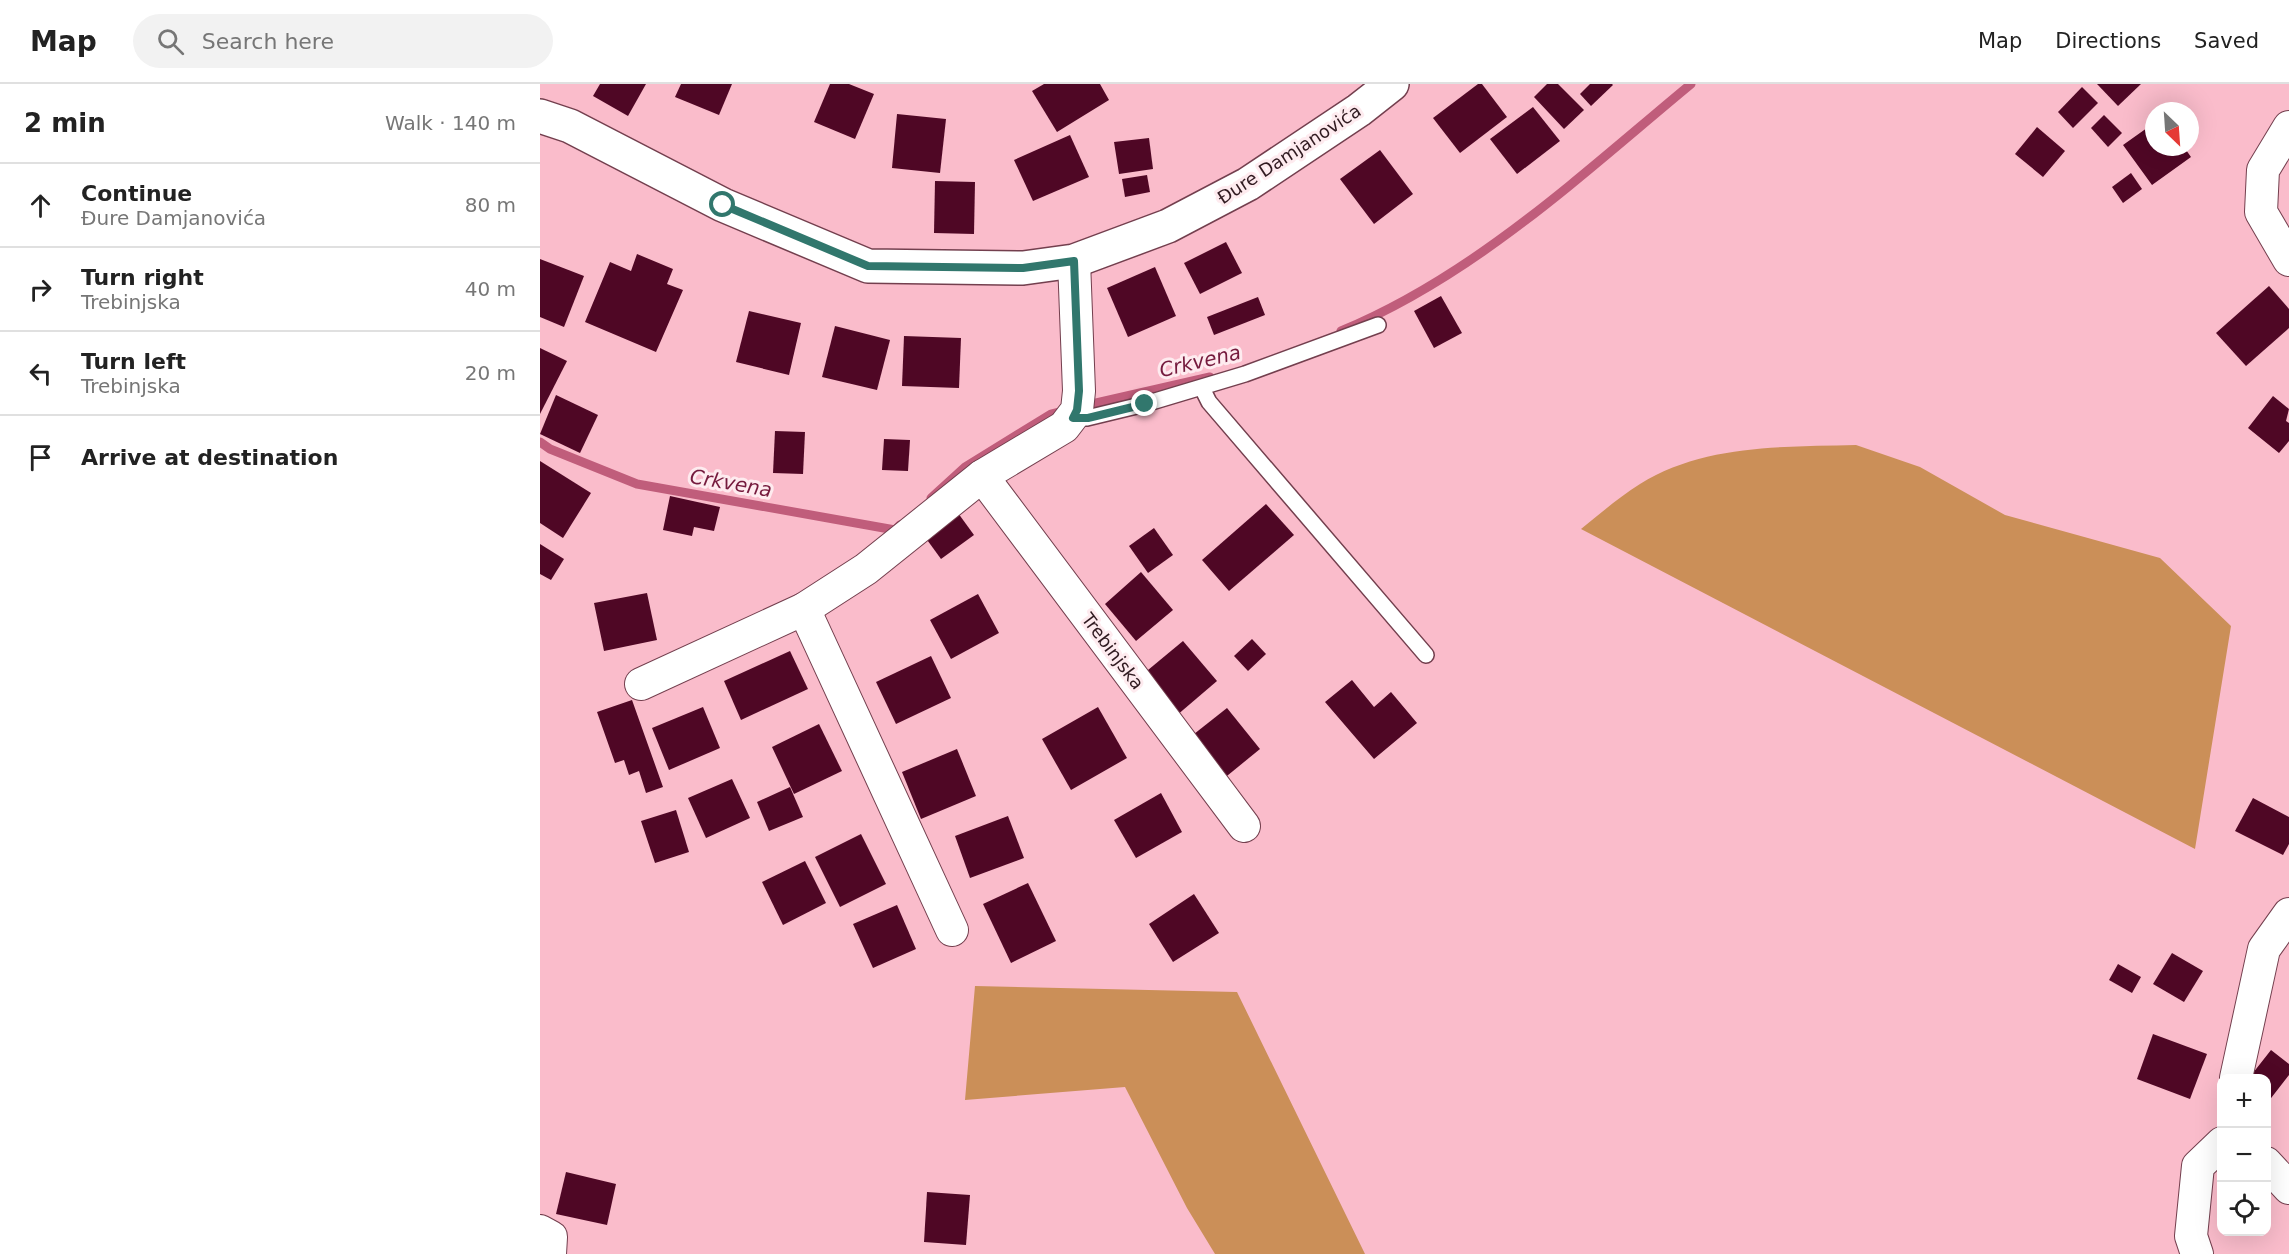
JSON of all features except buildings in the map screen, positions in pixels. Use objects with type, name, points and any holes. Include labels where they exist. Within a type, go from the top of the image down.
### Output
[{"type":"main road","name":"Đure Damjanovića","points":[[540,116],[570,126],[723,205],[868,266],[1023,268],[1074,261],[1168,226],[1248,184],[1359,110],[1392,84]]},
{"type":"street","points":[[2289,127],[2263,170],[2261,212],[2289,260]]},
{"type":"street","points":[[641,684],[804,609],[866,569],[982,476],[1064,427],[1076,406],[1074,261]]},
{"type":"street","name":"Trebinjska","points":[[982,476],[1244,826]]},
{"type":"street","points":[[804,609],[952,930]]},
{"type":"street","points":[[2237,1074],[2264,949],[2289,914]]},
{"type":"street","points":[[2197,1254],[2191,1236],[2198,1166],[2217,1148]]},
{"type":"street","points":[[2271,1168],[2289,1188]]},
{"type":"street","points":[[540,1230],[551,1237],[550,1254]]},
{"type":"lane","points":[[1076,406],[1088,418],[1202,388],[1378,325]]},
{"type":"lane","points":[[1202,388],[1209,402],[1426,655]]},
{"type":"shaded area","points":[[1856,445],[1920,467],[2005,515],[2160,558],[2231,626],[2195,849],[1581,529],[1640,484],[1690,461],[1745,450]]},
{"type":"shaded area","points":[[975,986],[1237,992],[1365,1254],[1215,1254],[1187,1208],[1125,1087],[965,1100]]},
{"type":"waterway","name":"Crkvena","points":[[1341,331],[1390,308],[1481,253],[1567,188],[1691,84]]},
{"type":"waterway","name":"Crkvena","points":[[1083,406],[1210,377]]},
{"type":"waterway","name":"Crkvena","points":[[931,498],[965,467],[1051,414],[1067,410]]},
{"type":"waterway","name":"Crkvena","points":[[540,442],[550,449],[637,484],[895,530],[900,525]]},
{"type":"route","points":[[723,205],[868,266],[943,269],[1023,268],[1074,261],[1079,391],[1077,410],[1073,418],[1088,418],[1145,404]]}]
